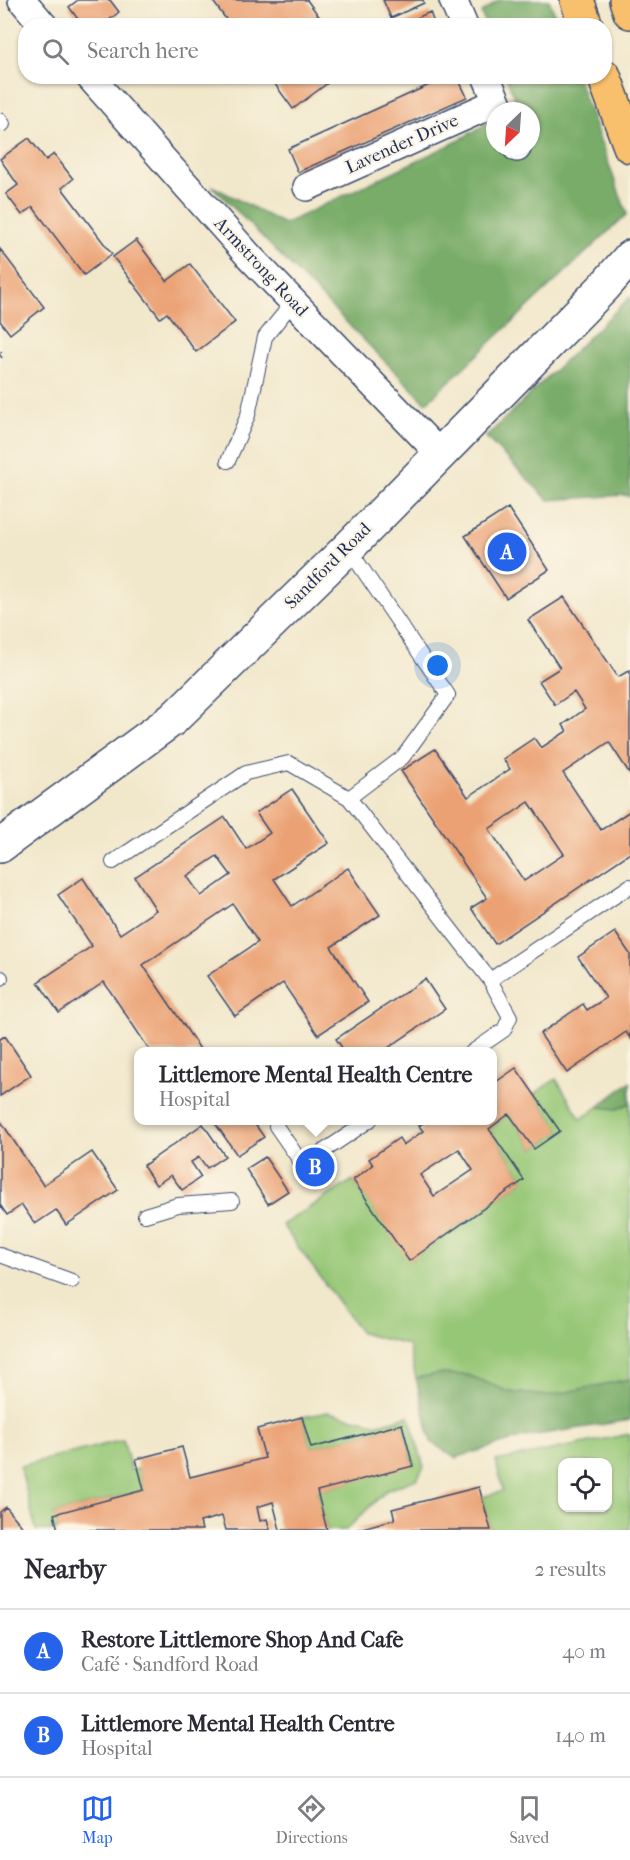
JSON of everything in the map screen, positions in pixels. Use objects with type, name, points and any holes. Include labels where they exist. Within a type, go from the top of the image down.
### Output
[{"type":"main road","points":[[577,0],[583,18]]},
{"type":"main road","points":[[626,0],[630,12]]},
{"type":"main road","points":[[607,84],[630,146]]},
{"type":"street","points":[[22,0],[37,18]]},
{"type":"street","points":[[453,0],[461,18]]},
{"type":"street","name":"Armstrong Road","points":[[96,84],[249,256],[439,453]]},
{"type":"street","name":"Lavender Drive","points":[[489,84],[497,102]]},
{"type":"street","name":"Lavender Drive","points":[[307,186],[486,111]]},
{"type":"street","name":"Sandford Road","points":[[0,846],[173,719],[348,548],[604,287],[630,256]]},
{"type":"lane","points":[[228,461],[248,415],[265,336],[293,302]]},
{"type":"lane","points":[[348,548],[448,695],[403,757],[349,798]]},
{"type":"lane","points":[[113,862],[246,773],[289,764],[349,798],[490,980],[510,1017],[504,1030],[479,1047]]},
{"type":"lane","points":[[490,980],[630,886]]},
{"type":"lane","points":[[276,1126],[303,1166],[363,1125]]},
{"type":"lane","points":[[145,1215],[178,1205],[232,1201]]},
{"type":"lane","points":[[0,1255],[72,1281]]},
{"type":"path","points":[[0,352],[3,355],[0,357]]},
{"type":"green space","points":[[499,0],[549,0],[556,18],[483,18],[481,13]]},
{"type":"green space","points":[[509,84],[580,84],[627,214],[426,403],[212,186],[284,224],[456,142],[486,124],[486,156],[540,156],[540,102],[516,102]]},
{"type":"green space","points":[[630,297],[630,497],[625,495],[548,500],[486,437]]},
{"type":"green space","points":[[556,1079],[581,1119],[598,1107],[617,1109],[630,1103],[630,1379],[548,1396],[509,1392],[468,1375],[438,1374],[416,1378],[408,1345],[361,1333],[282,1225],[353,1180],[410,1260],[524,1180],[489,1129],[509,1114],[534,1149],[560,1131],[534,1094]]},
{"type":"green space","points":[[630,1082],[630,1103],[617,1109],[598,1107]]},
{"type":"green space","points":[[438,1374],[468,1375],[509,1392],[548,1396],[630,1379],[630,1420],[524,1437],[455,1458],[431,1442],[416,1378]]},
{"type":"green space","points":[[328,1412],[379,1424],[409,1416],[424,1467],[417,1479],[387,1490],[346,1530],[327,1530],[317,1491],[413,1465],[402,1424],[311,1448],[302,1417]]},
{"type":"green space","points":[[630,1434],[630,1530],[491,1530],[482,1497],[503,1491],[496,1461]]},
{"type":"green space","points":[[123,1440],[131,1470],[139,1469],[144,1490],[54,1514],[58,1530],[36,1530],[20,1466]]},
{"type":"building","points":[[78,0],[110,0],[119,12],[112,18],[77,18],[69,7]]},
{"type":"building","points":[[212,0],[307,0],[320,18],[225,18]]},
{"type":"building","points":[[383,0],[423,0],[424,3],[391,18]]},
{"type":"building","points":[[430,12],[432,18],[417,18]]},
{"type":"building","points":[[275,84],[326,84],[293,109]]},
{"type":"building","points":[[431,84],[461,84],[467,97],[298,172],[288,149]]},
{"type":"building","points":[[29,138],[46,160],[54,154],[73,179],[62,188],[112,254],[84,275],[33,207],[22,215],[6,194],[18,185],[0,159]]},
{"type":"building","points":[[136,240],[167,281],[190,264],[235,322],[196,352],[167,313],[160,318],[113,257]]},
{"type":"building","points":[[0,249],[44,307],[10,334],[0,321]]},
{"type":"building","points":[[508,508],[549,570],[506,598],[465,536]]},
{"type":"building","points":[[564,597],[618,677],[630,670],[630,774],[609,742],[563,773],[601,830],[630,811],[630,853],[495,944],[471,908],[487,898],[401,771],[435,749],[468,797],[510,769],[503,759],[534,738],[541,748],[567,731],[563,725],[585,709],[574,692],[555,705],[539,681],[560,668],[528,620]],"holes":[[[529,802],[564,854],[524,881],[489,829]]]},
{"type":"building","points":[[292,789],[329,843],[274,879],[292,906],[348,868],[380,915],[331,947],[368,1002],[318,1035],[283,983],[235,1016],[207,976],[258,942],[233,904],[143,965],[199,1047],[148,1047],[104,982],[59,1013],[38,982],[92,946],[58,895],[83,878],[120,934],[156,910],[135,877],[225,817],[246,849],[270,833],[256,813]],"holes":[[[217,856],[231,875],[201,896],[187,876]]]},
{"type":"building","points":[[615,932],[630,954],[630,1038],[626,1032],[567,1073],[540,1034],[583,1004],[587,1010],[606,998],[578,957]]},
{"type":"building","points":[[425,979],[445,1009],[389,1047],[342,1047],[336,1039]]},
{"type":"building","points":[[5,1036],[31,1075],[0,1096],[0,1039]]},
{"type":"building","points":[[516,1068],[560,1131],[534,1149],[509,1114],[497,1123],[497,1081]]},
{"type":"building","points":[[0,1120],[43,1185],[92,1152],[118,1190],[66,1225],[56,1210],[35,1224],[22,1205],[7,1215],[0,1205]]},
{"type":"building","points":[[202,1125],[225,1156],[207,1168],[199,1157],[191,1162],[201,1177],[182,1190],[171,1175],[156,1185],[143,1166]]},
{"type":"building","points":[[216,1125],[256,1125],[264,1137],[237,1155]]},
{"type":"building","points":[[494,1125],[489,1129],[524,1180],[409,1261],[353,1180],[373,1165],[369,1159],[399,1138],[403,1145],[423,1131],[419,1126]],"holes":[[[459,1149],[473,1170],[434,1196],[420,1175]]]},
{"type":"building","points":[[265,1157],[288,1191],[268,1204],[246,1169]]},
{"type":"building","points":[[302,1417],[311,1448],[402,1424],[413,1466],[317,1491],[327,1530],[280,1530],[273,1502],[257,1507],[260,1521],[267,1519],[270,1530],[226,1530],[222,1516],[200,1522],[202,1530],[58,1530],[54,1514],[144,1490],[136,1459],[182,1447],[190,1477],[265,1458],[257,1429]]},
{"type":"building","points":[[479,1487],[491,1530],[355,1530],[395,1519],[392,1509]]},
{"type":"building","points":[[6,1507],[25,1530],[0,1530],[0,1512]]},
{"type":"place","name":"Restore Littlemore Shop And Cafe","points":[[507,552]]},
{"type":"place","name":"Littlemore Mental Health Centre","points":[[315,1167]]}]
